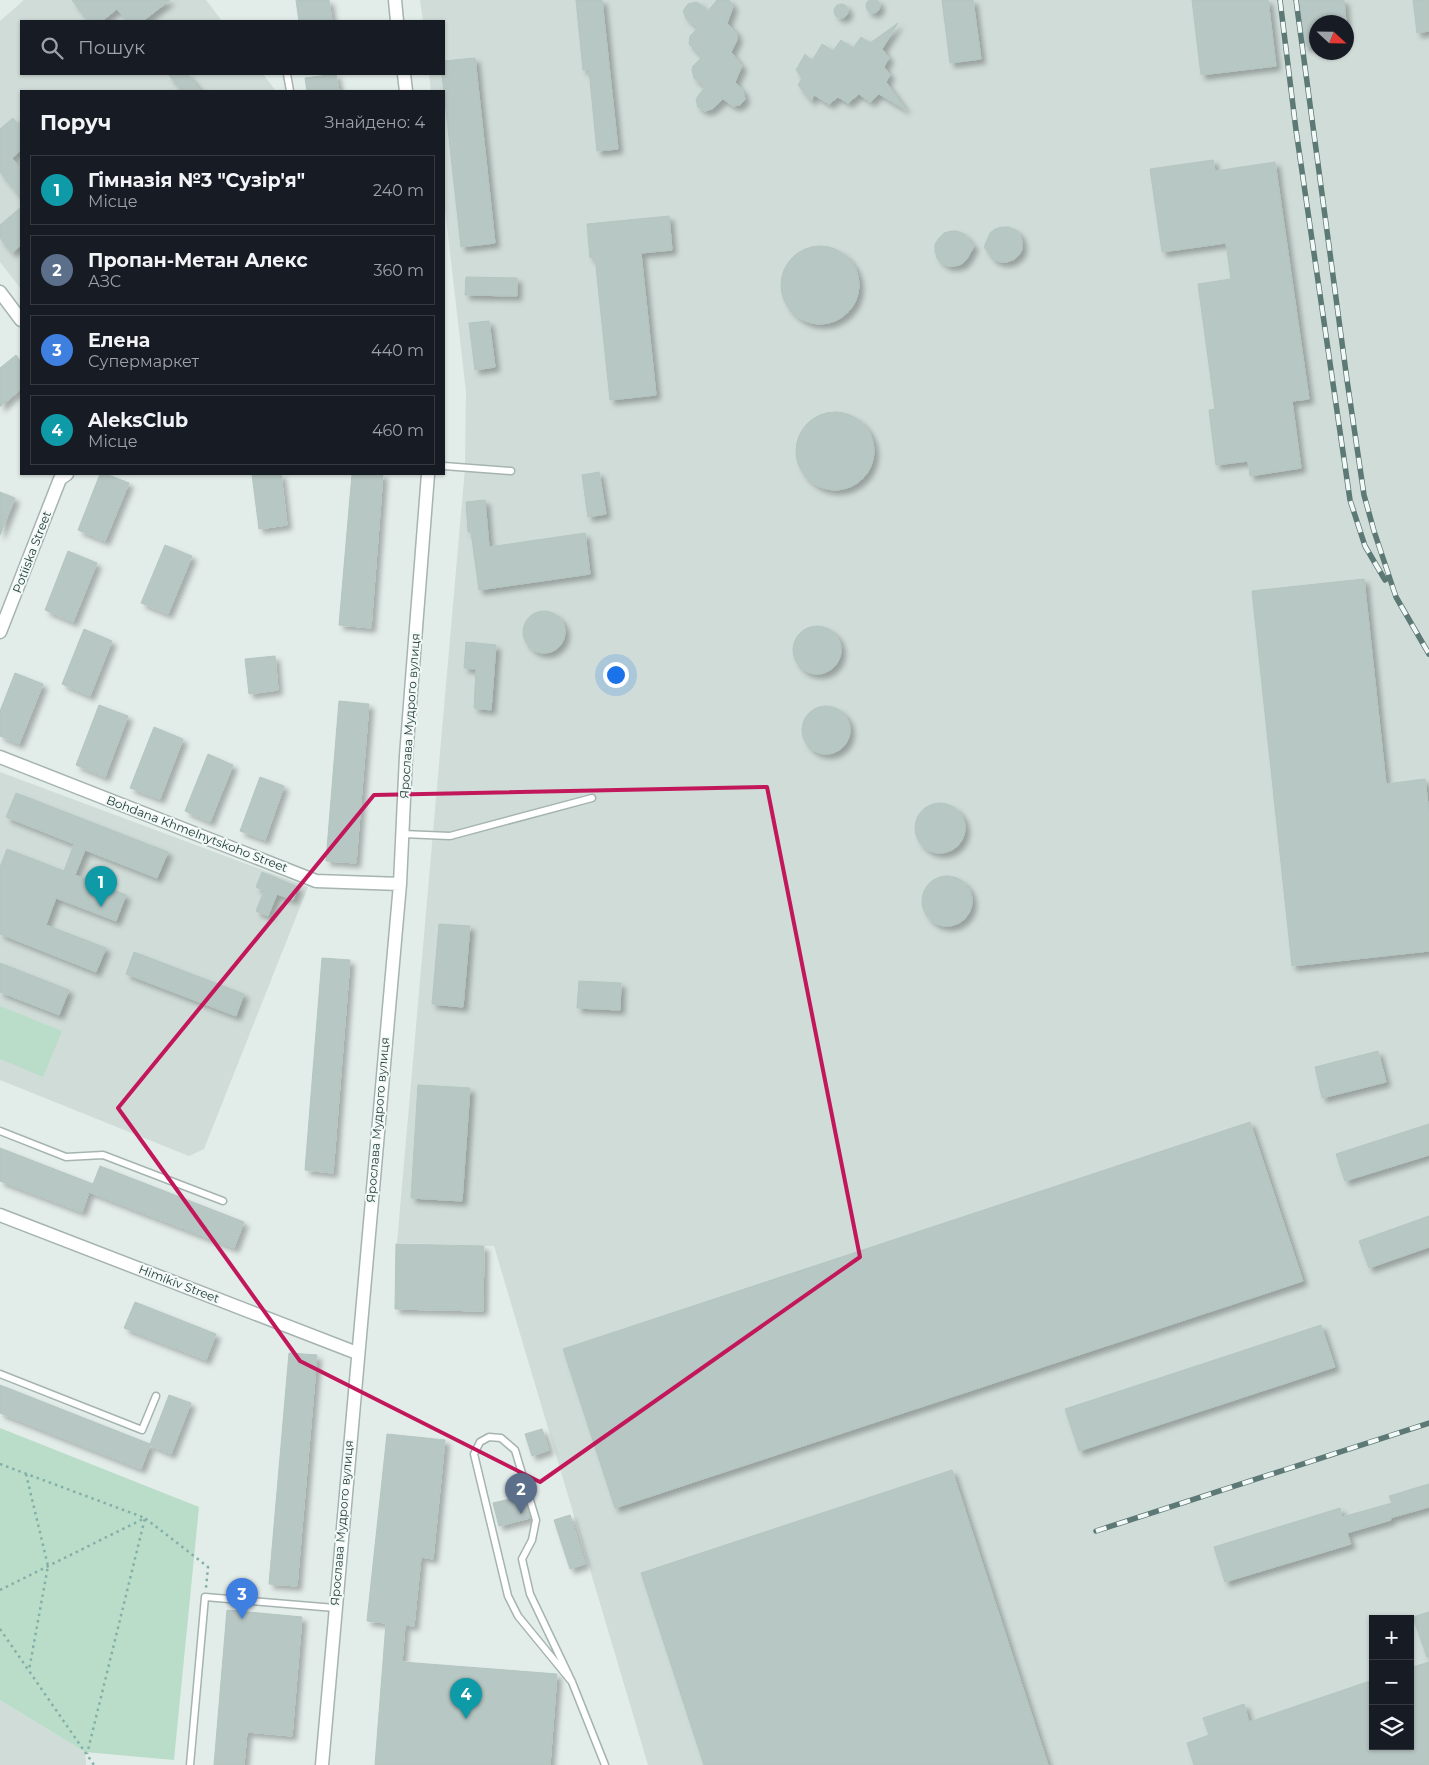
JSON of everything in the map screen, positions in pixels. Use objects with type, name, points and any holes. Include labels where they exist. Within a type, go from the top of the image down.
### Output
[{"type":"street","points":[[395,0],[397,20]]},
{"type":"street","points":[[404,75],[406,90]]},
{"type":"street","points":[[0,292],[20,319]]},
{"type":"street","name":"Potiiska Street","points":[[0,632],[60,479],[66,475]]},
{"type":"street","name":"Ярослава Мудрого вулиця","points":[[322,1765],[400,884],[406,756],[428,475]]},
{"type":"street","name":"Bohdana Khmelnytskoho Street","points":[[0,757],[316,881],[400,884]]},
{"type":"street","name":"Himikiv Street","points":[[0,1215],[357,1353]]},
{"type":"lane","points":[[287,75],[290,90]]},
{"type":"lane","points":[[445,466],[511,471]]},
{"type":"lane","points":[[403,834],[450,836],[592,798]]},
{"type":"lane","points":[[0,1131],[66,1156],[103,1155],[223,1201]]},
{"type":"lane","points":[[0,1374],[142,1430],[156,1396]]},
{"type":"lane","points":[[572,1682],[518,1616],[508,1596],[474,1454],[480,1442],[489,1437],[501,1438],[515,1450],[536,1520],[532,1540],[522,1560],[530,1594],[572,1682],[605,1765]]},
{"type":"lane","points":[[190,1765],[205,1597],[335,1608]]},
{"type":"path","points":[[0,1464],[146,1518],[208,1568],[205,1597]]},
{"type":"path","points":[[26,1474],[48,1566],[29,1670]]},
{"type":"path","points":[[0,1590],[146,1518]]},
{"type":"path","points":[[87,1754],[146,1518]]},
{"type":"path","points":[[0,1629],[94,1765]]},
{"type":"highlighted area","points":[[767,787],[860,1257],[540,1482],[300,1361],[118,1108],[374,795]]},
{"type":"shaded area","points":[[24,0],[206,0],[221,20],[20,20],[20,75],[264,75],[275,90],[20,90],[20,288],[0,262],[0,21]]},
{"type":"shaded area","points":[[420,0],[1429,0],[1429,1765],[648,1765],[494,1246],[397,1243],[465,468],[466,392],[445,209],[445,90],[431,90],[429,75],[445,75],[445,20],[423,20]]},
{"type":"shaded area","points":[[0,772],[308,887],[204,1149],[189,1156],[0,1080]]},
{"type":"shaded area","points":[[0,1700],[85,1752],[86,1765],[0,1765]]},
{"type":"green space","points":[[0,1006],[62,1031],[43,1077],[0,1059]]},
{"type":"green space","points":[[0,1428],[199,1507],[174,1760],[85,1752],[0,1700]]},
{"type":"building","points":[[870,-1],[876,-1],[880,6],[876,13],[870,13],[866,9],[866,3]]},
{"type":"building","points":[[72,0],[170,0],[144,20],[126,20],[117,9],[103,20],[87,20]]},
{"type":"building","points":[[296,0],[329,0],[332,20],[299,20]]},
{"type":"building","points":[[576,0],[602,0],[618,149],[597,151],[589,70],[583,70]]},
{"type":"building","points":[[717,0],[729,0],[733,7],[727,23],[736,32],[737,36],[731,52],[742,66],[735,82],[743,91],[745,99],[740,105],[733,106],[723,99],[712,109],[705,111],[698,107],[696,100],[705,87],[694,78],[692,70],[693,66],[702,57],[689,44],[690,36],[698,28],[686,18],[683,11],[688,4],[696,2],[707,12]]},
{"type":"building","points":[[942,0],[973,0],[981,59],[950,63]]},
{"type":"building","points":[[1192,0],[1268,0],[1276,66],[1201,75]]},
{"type":"building","points":[[1299,0],[1344,0],[1345,15],[1309,15],[1309,46],[1305,47]]},
{"type":"building","points":[[1413,0],[1429,0],[1429,31],[1417,33]]},
{"type":"building","points":[[838,4],[844,4],[848,11],[844,18],[838,18],[834,14],[834,8]]},
{"type":"building","points":[[898,23],[882,49],[889,58],[884,67],[890,75],[886,82],[906,110],[879,94],[870,102],[859,94],[848,103],[838,97],[829,104],[814,95],[811,101],[798,85],[802,78],[796,70],[805,54],[812,61],[822,44],[833,51],[841,40],[853,48],[861,37],[870,43]]},
{"type":"building","points":[[475,58],[495,243],[461,247],[442,75],[445,75],[445,61]]},
{"type":"building","points":[[169,75],[188,75],[200,90],[181,90]]},
{"type":"building","points":[[336,75],[339,90],[307,90],[305,78]]},
{"type":"building","points":[[13,118],[20,127],[20,151],[12,158],[20,168],[20,197],[0,172],[0,129]]},
{"type":"building","points":[[1213,160],[1215,171],[1275,162],[1309,399],[1292,401],[1301,468],[1250,476],[1248,461],[1216,465],[1209,410],[1215,409],[1198,284],[1231,279],[1226,243],[1162,252],[1150,169]]},
{"type":"building","points":[[20,208],[20,246],[12,253],[0,238],[0,225]]},
{"type":"building","points":[[669,216],[672,250],[641,253],[656,395],[610,400],[595,257],[590,258],[587,224]]},
{"type":"building","points":[[1002,227],[1016,230],[1022,242],[1022,249],[1019,255],[1007,262],[993,259],[984,247],[990,233]]},
{"type":"building","points":[[951,231],[964,234],[974,246],[967,259],[962,264],[955,266],[948,266],[942,263],[937,258],[935,251],[935,244],[939,238],[944,233]]},
{"type":"building","points":[[812,246],[828,246],[842,252],[853,263],[859,277],[859,293],[853,307],[842,318],[828,324],[812,324],[798,318],[787,307],[781,293],[781,277],[787,263],[798,252]]},
{"type":"building","points":[[466,277],[517,278],[517,296],[465,295]]},
{"type":"building","points":[[489,321],[495,367],[475,370],[469,323]]},
{"type":"building","points":[[16,355],[20,361],[20,390],[0,407],[0,368]]},
{"type":"building","points":[[827,412],[843,412],[857,418],[868,429],[874,443],[874,459],[868,473],[857,484],[843,490],[827,490],[813,484],[802,473],[796,459],[796,443],[802,429],[813,418]]},
{"type":"building","points":[[599,472],[606,514],[588,517],[582,475]]},
{"type":"building","points":[[100,475],[109,475],[129,483],[105,541],[78,530]]},
{"type":"building","points":[[252,475],[281,475],[287,525],[259,529]]},
{"type":"building","points":[[352,475],[383,475],[371,628],[339,625]]},
{"type":"building","points":[[0,492],[15,498],[0,535]]},
{"type":"building","points":[[485,500],[489,547],[585,533],[590,574],[479,590],[471,532],[468,532],[466,502]]},
{"type":"building","points":[[165,545],[192,556],[168,614],[141,603]]},
{"type":"building","points":[[68,551],[97,563],[73,622],[45,610]]},
{"type":"building","points":[[1364,579],[1386,784],[1425,779],[1429,814],[1429,951],[1292,966],[1252,591]]},
{"type":"building","points":[[548,611],[556,614],[562,620],[565,632],[562,644],[556,650],[540,653],[532,650],[526,644],[523,628],[526,620],[532,614]]},
{"type":"building","points":[[817,626],[826,628],[834,633],[839,641],[841,650],[839,659],[834,667],[826,672],[817,674],[808,672],[800,667],[795,659],[793,650],[795,641],[800,633],[808,628]]},
{"type":"building","points":[[84,629],[112,641],[90,696],[62,684]]},
{"type":"building","points":[[466,642],[496,645],[491,710],[474,708],[476,669],[464,668]]},
{"type":"building","points":[[275,656],[278,690],[249,694],[245,659]]},
{"type":"building","points":[[15,673],[43,684],[19,744],[0,736],[0,711]]},
{"type":"building","points":[[339,701],[369,704],[356,863],[326,861]]},
{"type":"building","points":[[99,705],[128,716],[105,777],[76,765]]},
{"type":"building","points":[[826,706],[835,708],[843,713],[848,721],[850,730],[848,739],[843,747],[835,752],[826,754],[817,752],[809,747],[804,739],[802,730],[804,721],[809,713],[817,708]]},
{"type":"building","points":[[154,727],[183,739],[160,799],[130,788]]},
{"type":"building","points":[[208,754],[233,765],[210,822],[185,811]]},
{"type":"building","points":[[260,777],[284,786],[265,840],[240,831]]},
{"type":"building","points":[[16,793],[168,852],[157,878],[85,850],[75,875],[126,895],[116,921],[56,898],[46,925],[106,948],[96,972],[0,934],[0,867],[7,849],[64,871],[74,844],[6,817]]},
{"type":"building","points":[[935,803],[945,803],[958,810],[965,823],[965,833],[958,846],[945,853],[935,853],[926,849],[919,842],[915,833],[915,823],[919,814],[926,807]]},
{"type":"building","points":[[262,872],[298,887],[293,900],[277,894],[268,916],[256,911],[264,891],[256,887]]},
{"type":"building","points":[[942,876],[952,876],[965,883],[972,896],[972,906],[965,919],[952,926],[942,926],[933,922],[926,915],[922,906],[922,896],[926,887],[933,880]]},
{"type":"building","points":[[439,924],[470,926],[463,1007],[432,1004]]},
{"type":"building","points":[[134,952],[244,994],[236,1016],[126,974]]},
{"type":"building","points":[[322,958],[350,960],[333,1173],[305,1170]]},
{"type":"building","points":[[0,963],[69,990],[59,1015],[0,992]]},
{"type":"building","points":[[579,981],[621,983],[620,1010],[577,1008]]},
{"type":"building","points":[[1378,1051],[1386,1082],[1322,1098],[1315,1067]]},
{"type":"building","points":[[418,1085],[470,1088],[462,1201],[411,1198]]},
{"type":"building","points":[[1250,1122],[1303,1281],[615,1508],[563,1349]]},
{"type":"building","points":[[1429,1124],[1429,1155],[1345,1181],[1336,1154]]},
{"type":"building","points":[[0,1148],[93,1184],[100,1166],[244,1222],[234,1248],[89,1192],[82,1212],[0,1181]]},
{"type":"building","points":[[1429,1216],[1429,1247],[1369,1268],[1359,1241]]},
{"type":"building","points":[[396,1244],[484,1246],[483,1311],[395,1309]]},
{"type":"building","points":[[135,1302],[216,1334],[206,1360],[124,1328]]},
{"type":"building","points":[[1321,1325],[1335,1367],[1079,1451],[1065,1409]]},
{"type":"building","points":[[289,1353],[317,1355],[297,1586],[269,1584]]},
{"type":"building","points":[[0,1385],[150,1444],[169,1395],[191,1403],[171,1454],[150,1445],[141,1469],[0,1413]]},
{"type":"building","points":[[542,1429],[549,1450],[532,1456],[525,1434]]},
{"type":"building","points":[[387,1434],[445,1440],[433,1559],[421,1557],[414,1626],[405,1625],[402,1662],[557,1674],[550,1765],[375,1765],[386,1623],[367,1621]]},
{"type":"building","points":[[952,1470],[1048,1765],[704,1765],[641,1573]]},
{"type":"building","points":[[1429,1484],[1429,1507],[1347,1533],[1351,1544],[1225,1582],[1214,1547],[1340,1508],[1342,1517],[1392,1503],[1389,1496]]},
{"type":"building","points":[[523,1496],[530,1518],[499,1526],[493,1503]]},
{"type":"building","points":[[570,1515],[585,1564],[570,1569],[554,1520]]},
{"type":"building","points":[[227,1610],[302,1617],[292,1736],[247,1732],[244,1765],[214,1765]]},
{"type":"building","points":[[1429,1612],[1429,1656],[1427,1657],[1414,1620],[1414,1617]]},
{"type":"building","points":[[1429,1662],[1429,1765],[1194,1765],[1187,1743],[1209,1735],[1203,1718],[1244,1704],[1249,1722],[1369,1681],[1369,1750],[1414,1750],[1414,1667]]},
{"type":"railway","points":[[1280,0],[1296,130],[1350,500],[1365,546],[1385,580]]},
{"type":"railway","points":[[1296,0],[1364,495],[1396,597],[1429,654]]},
{"type":"railway","points":[[1096,1531],[1429,1423]]},
{"type":"place","name":"Гімназія №3 \"Сузір'я\"","points":[[101,907]]},
{"type":"place","name":"Пропан-Метан Алекс","points":[[521,1514]]},
{"type":"place","name":"Елена","points":[[242,1619]]},
{"type":"place","name":"AleksClub","points":[[466,1719]]}]
